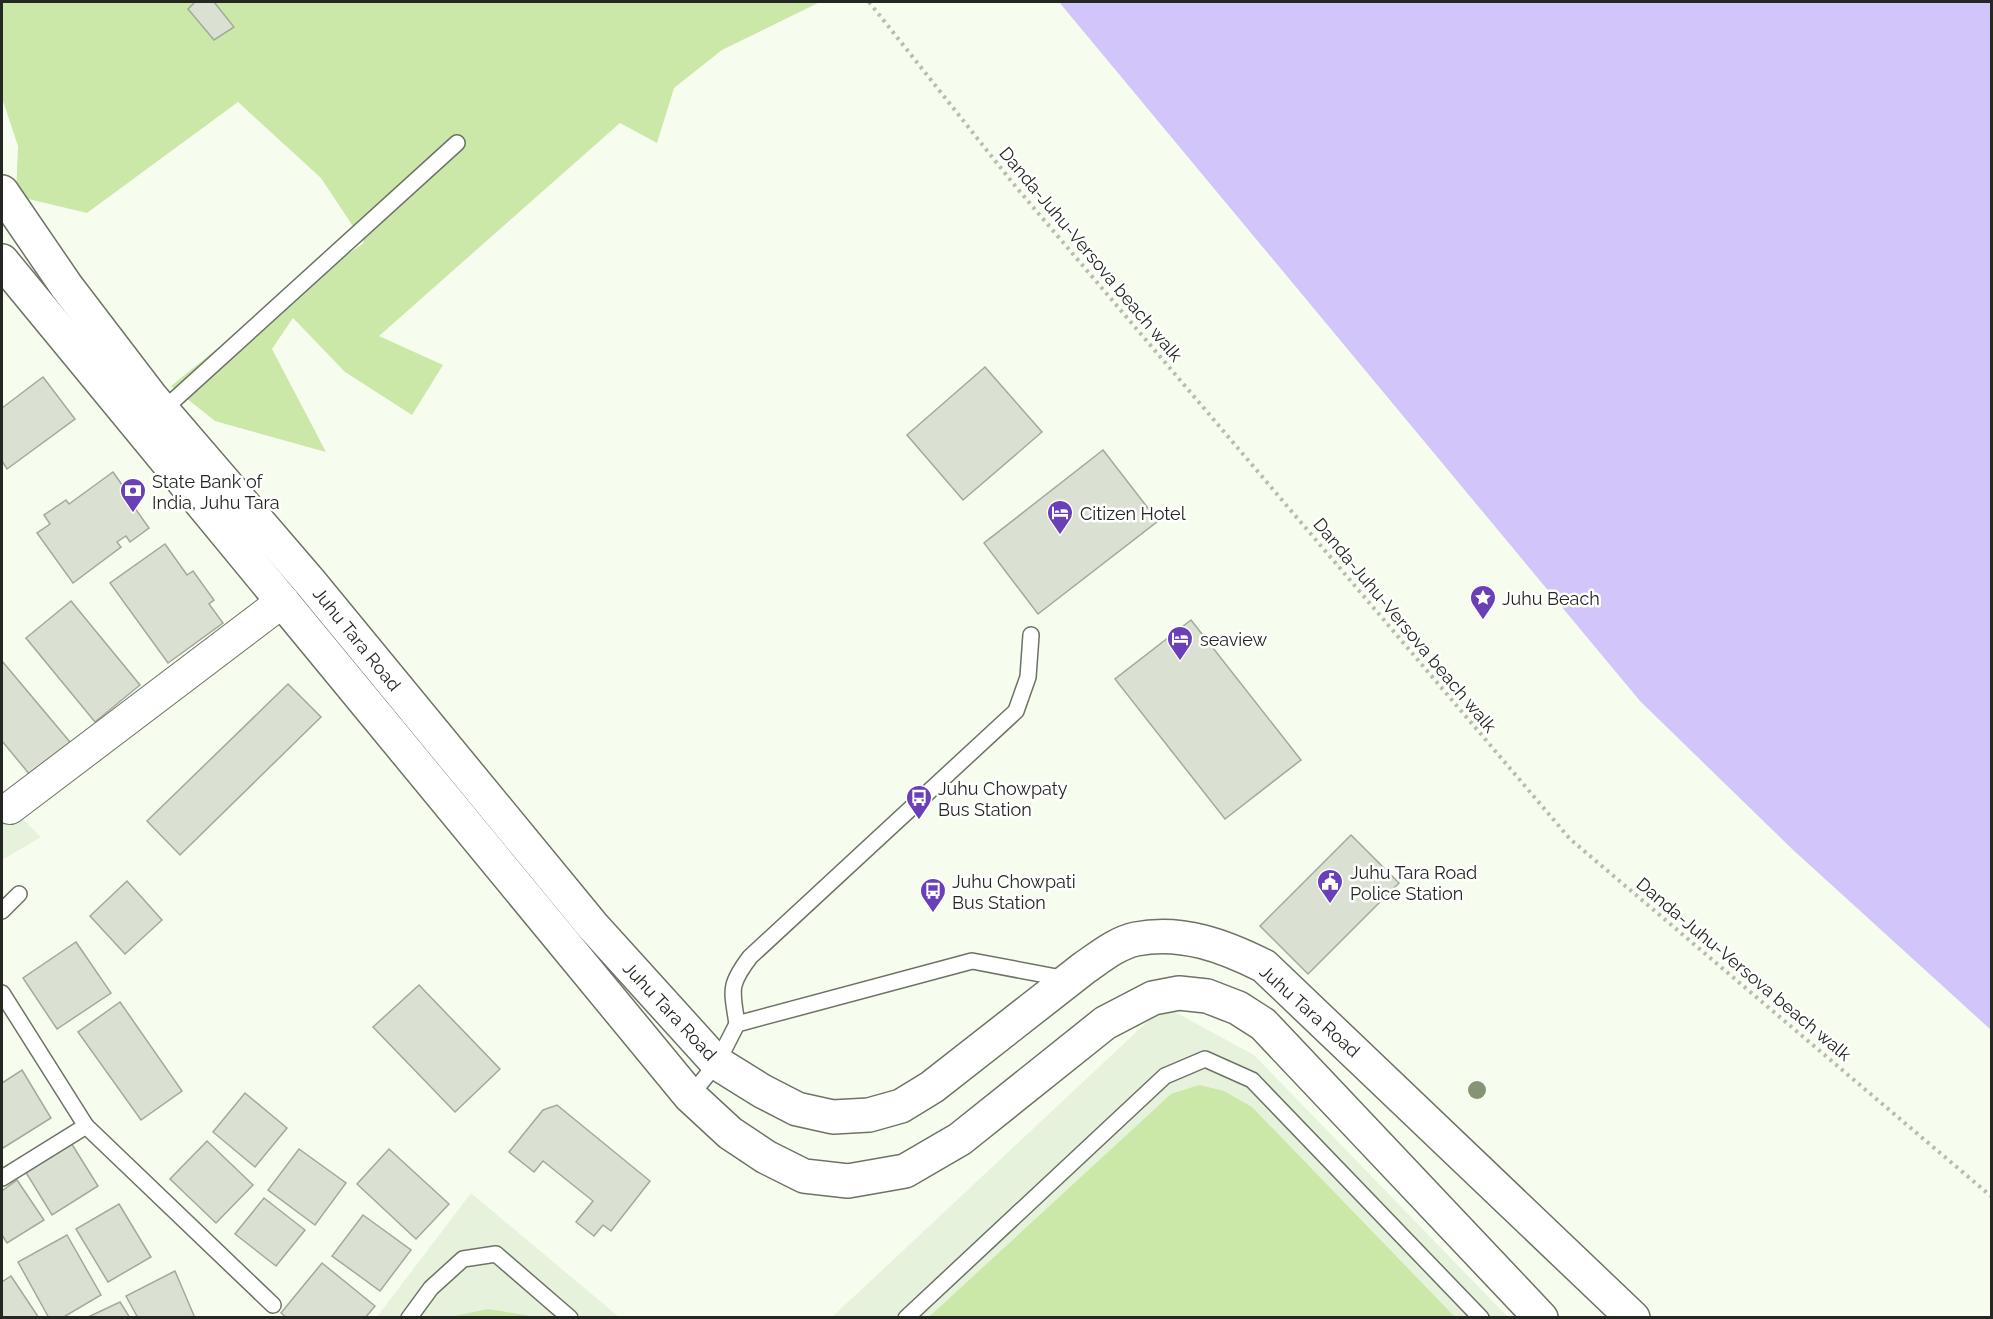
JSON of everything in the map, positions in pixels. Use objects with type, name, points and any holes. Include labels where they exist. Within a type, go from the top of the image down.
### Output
[{"type":"main road","name":"Juhu Tara Road","points":[[2,192],[67,287],[163,410],[310,582],[592,925],[717,1063],[762,1091],[797,1109],[833,1117],[869,1115],[901,1106],[932,1087],[1070,979],[1111,950],[1136,939],[1195,939],[1232,950],[1264,966],[1633,1317]]},
{"type":"main road","name":"Juhu Tara Road","points":[[2,261],[690,1096],[730,1133],[766,1157],[804,1176],[848,1181],[904,1171],[960,1139],[1105,1023],[1153,998],[1179,993],[1207,996],[1238,1008],[1263,1024],[1541,1317]]},
{"type":"street","points":[[10,808],[283,601]]},
{"type":"lane","points":[[163,410],[457,143]]},
{"type":"lane","points":[[690,1096],[717,1063],[737,1024],[732,989],[738,972],[750,957],[1016,711],[1028,677],[1031,635]]},
{"type":"lane","points":[[2,911],[19,894]]},
{"type":"lane","points":[[737,1024],[972,961],[1070,979]]},
{"type":"lane","points":[[2,993],[86,1126],[273,1305]]},
{"type":"lane","points":[[906,1317],[1165,1076],[1205,1059],[1252,1080],[1481,1317]]},
{"type":"lane","points":[[2,1178],[86,1126]]},
{"type":"lane","points":[[409,1317],[432,1288],[463,1259],[496,1254],[570,1317]]},
{"type":"path","name":"Danda-Juhu-Versova beach walk","points":[[869,2],[1016,188],[1570,839],[1992,1197]]},
{"type":"shaded area","points":[[1059,2],[1991,2],[1991,1030],[1791,848],[1640,701]]},
{"type":"shaded area","points":[[2,798],[41,837],[2,860]]},
{"type":"shaded area","points":[[1164,1006],[1254,1055],[1508,1317],[831,1318]]},
{"type":"shaded area","points":[[471,1193],[619,1317],[376,1318]]},
{"type":"green space","points":[[2,2],[820,2],[722,50],[674,88],[657,143],[620,123],[379,336],[443,365],[412,415],[345,372],[293,318],[272,349],[326,452],[215,421],[171,386],[260,314],[364,243],[321,178],[238,102],[87,213],[16,196],[18,146],[2,98]]},
{"type":"green space","points":[[1199,1085],[1224,1091],[1252,1107],[1455,1317],[929,1317],[1171,1094]]},
{"type":"green space","points":[[488,1309],[531,1316],[534,1317],[450,1317]]},
{"type":"building","points":[[195,2],[214,2],[234,27],[214,40],[188,9]]},
{"type":"building","points":[[985,367],[1042,432],[963,500],[907,435]]},
{"type":"building","points":[[43,377],[75,419],[7,469],[2,461],[2,408]]},
{"type":"building","points":[[1103,450],[1158,521],[1038,614],[984,543]]},
{"type":"building","points":[[113,472],[149,528],[130,542],[126,536],[117,542],[121,547],[73,583],[37,533],[50,524],[44,515],[66,500],[69,504]]},
{"type":"building","points":[[165,544],[187,575],[193,571],[214,600],[209,604],[223,623],[168,663],[110,583]]},
{"type":"building","points":[[71,601],[140,685],[95,722],[26,638]]},
{"type":"building","points":[[1191,620],[1301,760],[1225,819],[1115,679]]},
{"type":"building","points":[[2,661],[75,748],[35,781],[2,741]]},
{"type":"building","points":[[288,684],[321,717],[180,855],[147,821]]},
{"type":"building","name":"Juhu Tara Road Police Station","points":[[1351,835],[1399,883],[1308,974],[1260,926]]},
{"type":"building","points":[[127,881],[162,920],[125,954],[90,916]]},
{"type":"building","points":[[76,942],[111,993],[57,1029],[23,978]]},
{"type":"building","points":[[419,985],[500,1069],[455,1112],[373,1027]]},
{"type":"building","points":[[120,1002],[182,1091],[141,1120],[78,1032]]},
{"type":"building","points":[[22,1070],[51,1118],[3,1148],[2,1083]]},
{"type":"building","points":[[245,1093],[287,1128],[255,1167],[213,1132]]},
{"type":"building","points":[[557,1105],[650,1181],[611,1231],[603,1225],[594,1236],[576,1222],[593,1201],[543,1161],[534,1172],[509,1152],[543,1110]]},
{"type":"building","points":[[68,1138],[98,1186],[52,1215],[22,1166]]},
{"type":"building","points":[[207,1141],[253,1185],[216,1223],[170,1179]]},
{"type":"building","points":[[299,1149],[346,1183],[315,1225],[268,1190]]},
{"type":"building","points":[[389,1149],[449,1204],[416,1239],[357,1184]]},
{"type":"building","points":[[17,1180],[44,1220],[7,1243],[2,1235],[2,1191]]},
{"type":"building","points":[[264,1198],[305,1230],[276,1266],[235,1234]]},
{"type":"building","points":[[119,1204],[151,1257],[108,1282],[76,1229]]},
{"type":"building","points":[[363,1215],[411,1250],[380,1291],[332,1256]]},
{"type":"building","points":[[67,1235],[101,1295],[62,1318],[49,1318],[18,1262]]},
{"type":"building","points":[[322,1263],[375,1306],[365,1318],[287,1318],[281,1313]]},
{"type":"building","points":[[175,1271],[195,1318],[138,1318],[126,1296]]},
{"type":"building","points":[[11,1276],[39,1318],[2,1318],[2,1282]]},
{"type":"building","points":[[120,1302],[130,1318],[86,1318]]},
{"type":"place","name":"State Bank of India, Juhu Tara","points":[[133,514]]},
{"type":"place","name":"Citizen Hotel","points":[[1060,536]]},
{"type":"place","name":"Juhu Beach","points":[[1483,621]]},
{"type":"place","name":"seaview","points":[[1180,662]]},
{"type":"place","name":"Juhu Chowpaty Bus Station","points":[[919,821]]},
{"type":"place","name":"Juhu Tara Road Police Station","points":[[1330,905]]},
{"type":"place","name":"Juhu Chowpati Bus Station","points":[[933,914]]}]
